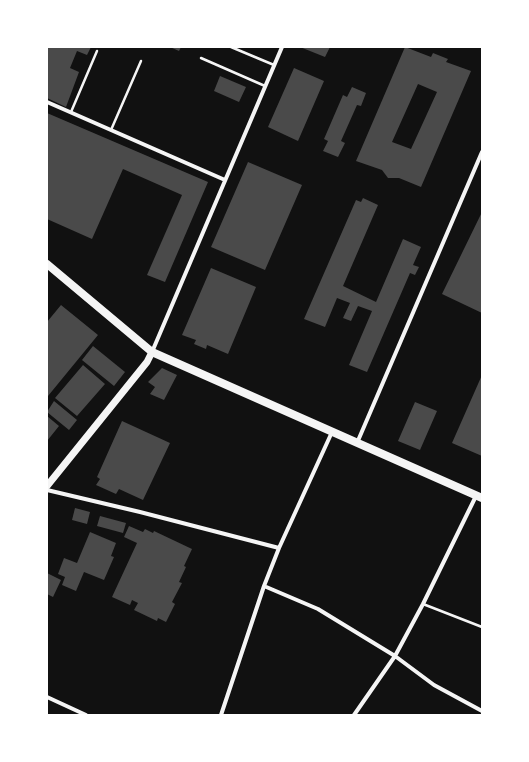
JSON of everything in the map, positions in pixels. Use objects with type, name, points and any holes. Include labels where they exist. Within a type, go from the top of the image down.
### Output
[{"type":"main road","points":[[47,264],[152,352],[479,497]]},
{"type":"street","points":[[47,486],[147,362],[282,47]]},
{"type":"street","points":[[47,102],[225,180]]},
{"type":"street","points":[[357,443],[482,152]]},
{"type":"street","points":[[221,715],[264,586],[279,548],[332,432]]},
{"type":"street","points":[[47,490],[140,512],[279,548]]},
{"type":"street","points":[[354,715],[395,656],[479,497]]},
{"type":"street","points":[[264,586],[318,609],[395,656],[434,685],[482,711]]},
{"type":"street","points":[[47,696],[86,715]]},
{"type":"lane","points":[[231,47],[274,65]]},
{"type":"lane","points":[[71,112],[97,52]]},
{"type":"lane","points":[[200,58],[265,86]]},
{"type":"lane","points":[[111,130],[141,61]]},
{"type":"lane","points":[[423,604],[482,628]]},
{"type":"building","points":[[47,47],[91,47],[87,55],[77,51],[70,68],[79,72],[66,107],[47,98]]},
{"type":"building","points":[[170,47],[181,47],[179,51]]},
{"type":"building","points":[[300,47],[330,47],[325,57]]},
{"type":"building","points":[[405,47],[431,57],[433,53],[448,59],[446,62],[471,71],[421,187],[399,178],[388,178],[382,170],[356,161]],"holes":[[[418,84],[437,92],[411,149],[392,142]]]},
{"type":"building","points":[[294,68],[324,81],[298,141],[268,127]]},
{"type":"building","points":[[220,76],[246,87],[239,102],[214,91]]},
{"type":"building","points":[[352,87],[366,93],[361,106],[357,105],[341,141],[345,143],[338,157],[323,151],[328,141],[324,139],[343,95],[347,97]]},
{"type":"building","points":[[47,113],[208,182],[165,282],[147,275],[182,195],[123,169],[92,239],[47,219]]},
{"type":"building","points":[[248,162],[302,185],[265,270],[211,247]]},
{"type":"building","points":[[363,198],[378,205],[343,286],[376,302],[403,239],[421,247],[413,265],[419,267],[415,275],[410,273],[367,372],[349,365],[372,311],[358,306],[351,321],[343,318],[350,303],[337,298],[325,327],[304,319],[356,200],[361,202]]},
{"type":"building","points":[[482,212],[482,313],[442,294]]},
{"type":"building","points":[[211,268],[256,287],[228,354],[207,345],[206,349],[194,344],[196,340],[182,335]]},
{"type":"building","points":[[61,305],[98,335],[48,396],[47,322]]},
{"type":"building","points":[[93,346],[125,372],[114,386],[82,360]]},
{"type":"building","points":[[83,365],[105,384],[77,416],[55,398]]},
{"type":"building","points":[[162,368],[177,375],[164,400],[150,394],[155,387],[148,382]]},
{"type":"building","points":[[482,375],[482,456],[452,443]]},
{"type":"building","points":[[54,401],[77,420],[69,430],[47,412]]},
{"type":"building","points":[[415,402],[437,411],[420,450],[398,441]]},
{"type":"building","points":[[47,416],[59,426],[47,441]]},
{"type":"building","points":[[122,421],[170,443],[143,500],[119,489],[116,494],[96,485],[100,479],[97,477]]},
{"type":"building","points":[[75,508],[90,512],[87,524],[72,520]]},
{"type":"building","points":[[100,516],[126,523],[123,533],[97,526]]},
{"type":"building","points":[[129,526],[143,532],[145,529],[153,533],[154,531],[192,549],[184,566],[186,567],[179,582],[182,583],[172,602],[175,604],[166,622],[158,618],[157,621],[134,610],[138,603],[132,600],[130,605],[112,597],[137,543],[124,537]]},
{"type":"building","points":[[90,532],[116,543],[111,556],[114,557],[104,580],[84,572],[76,591],[62,585],[65,577],[58,574],[64,558],[77,563]]},
{"type":"building","points":[[47,573],[61,580],[53,597],[47,594]]}]
